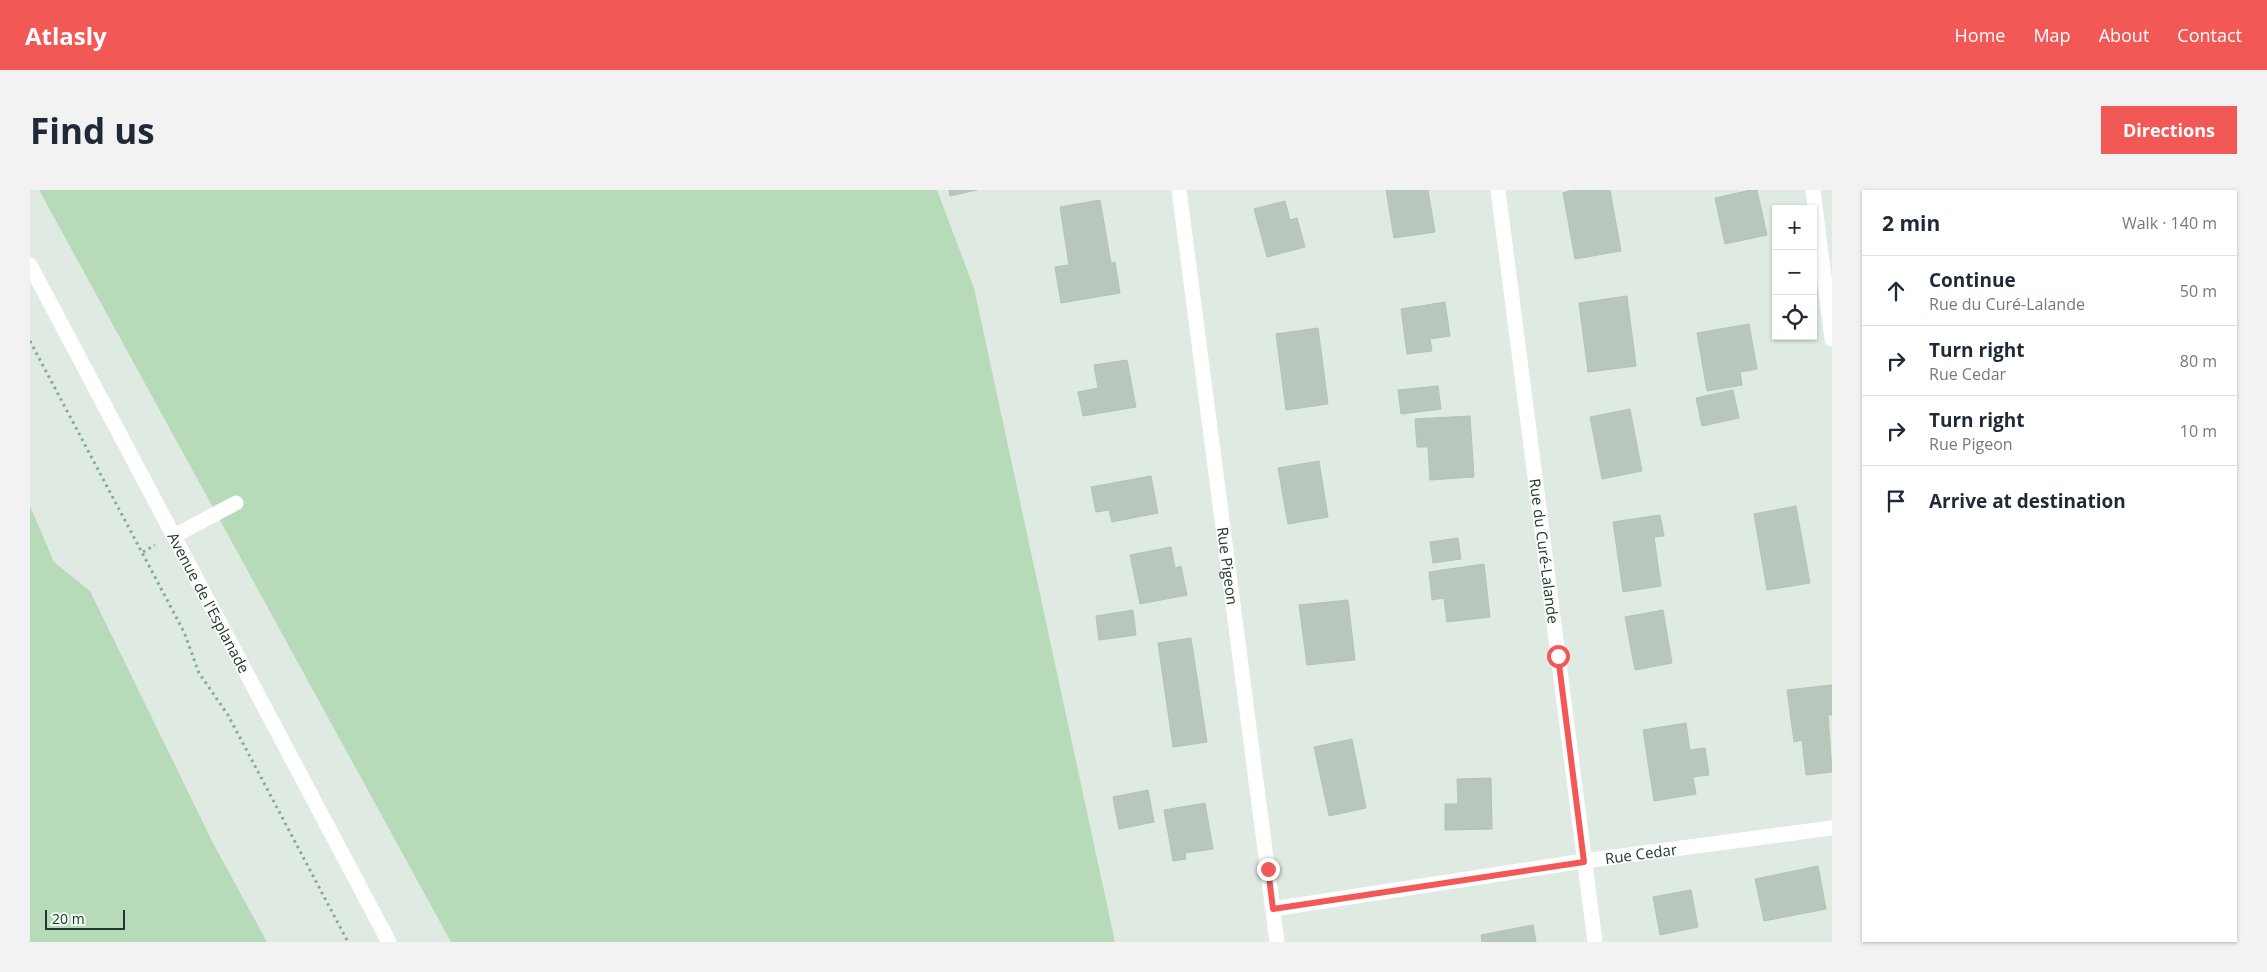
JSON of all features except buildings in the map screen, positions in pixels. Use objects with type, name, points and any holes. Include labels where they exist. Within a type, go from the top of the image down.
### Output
[{"type":"street","name":"Rue Pigeon","points":[[1179,190],[1277,942]]},
{"type":"street","name":"Rue du Curé-Lalande","points":[[1498,190],[1594,942]]},
{"type":"street","points":[[1813,190],[1832,338]]},
{"type":"street","name":"Avenue de l'Esplanade","points":[[30,265],[389,942]]},
{"type":"street","points":[[174,536],[236,503]]},
{"type":"street","name":"Rue Cedar","points":[[1273,909],[1584,862],[1832,828]]},
{"type":"path","points":[[30,341],[184,632],[199,673],[228,715],[348,942]]},
{"type":"green space","points":[[39,190],[937,190],[974,288],[1115,942],[451,942]]},
{"type":"green space","points":[[30,506],[54,562],[90,591],[213,843],[267,942],[30,942]]},
{"type":"route","points":[[1268,869],[1273,909],[1584,862],[1558,656]]}]
